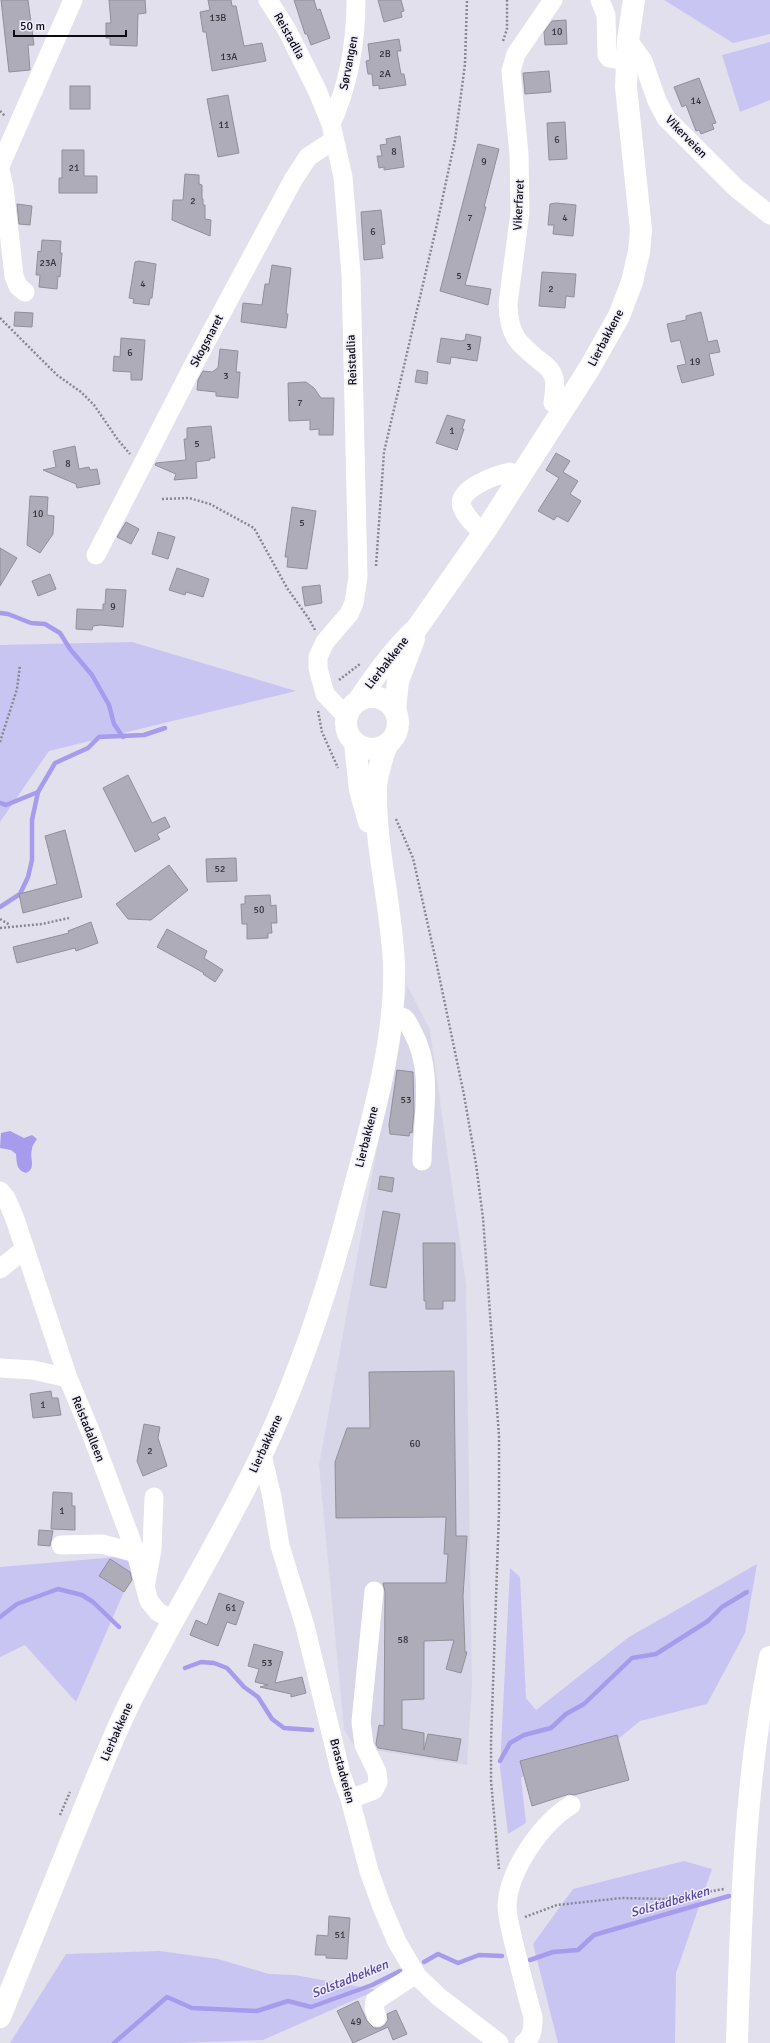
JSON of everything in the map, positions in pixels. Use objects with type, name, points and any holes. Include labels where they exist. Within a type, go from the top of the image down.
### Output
[{"type":"main road","name":"Lierbakkene","points":[[352,708],[404,639],[417,628],[484,534],[589,369],[619,316],[632,282],[639,252],[641,230],[627,105],[627,50],[634,0]]},
{"type":"main road","name":"Lierbakkene","points":[[395,711],[398,681],[417,628]]},
{"type":"main road","points":[[370,697],[378,698],[390,704],[395,711],[397,728],[394,737],[387,744],[372,749],[363,747],[354,743],[347,732],[352,708],[370,697]]},
{"type":"main road","name":"Lierbakkene","points":[[354,743],[358,777],[364,807],[369,822],[377,832]]},
{"type":"main road","name":"Lierbakkene","points":[[0,2017],[107,1753],[130,1704],[232,1516],[262,1455],[299,1369],[336,1254],[375,1107],[392,1014],[394,974],[393,946],[388,901],[377,832],[376,789],[380,767],[387,744]]},
{"type":"main road","points":[[737,2043],[741,1918],[747,1830],[757,1734],[770,1657]]},
{"type":"street","points":[[0,166],[73,0]]},
{"type":"street","name":"Reistadlia","points":[[268,0],[307,69],[332,132],[343,177],[351,274],[358,577],[354,603],[349,614],[325,642],[318,657],[318,668],[325,694],[352,708]]},
{"type":"street","name":"Sørvangen","points":[[332,132],[349,78],[355,33],[356,0]]},
{"type":"street","points":[[600,0],[606,15],[607,55],[609,58],[627,50]]},
{"type":"street","name":"Vikerfaret","points":[[553,1],[516,54],[510,70],[519,154],[520,212],[508,304],[509,320],[513,334],[522,346],[549,368],[553,376],[555,385],[553,403]]},
{"type":"street","name":"Vikerveien","points":[[627,50],[643,61],[657,101],[666,118],[736,188],[770,215]]},
{"type":"street","name":"Skogsnaret","points":[[96,555],[193,366],[296,175],[313,152],[332,132]]},
{"type":"street","points":[[0,170],[4,187],[14,276],[18,286],[25,292]]},
{"type":"street","points":[[484,534],[467,517],[462,507],[462,499],[466,492],[474,486],[510,472]]},
{"type":"street","points":[[392,1014],[403,1018],[408,1024],[419,1044],[423,1060],[426,1106],[422,1161]]},
{"type":"street","name":"Reistadalleen","points":[[0,1191],[6,1198],[25,1249],[68,1378],[91,1433],[136,1553],[149,1601],[158,1612],[174,1621]]},
{"type":"street","points":[[0,1214],[8,1218],[16,1226]]},
{"type":"street","points":[[0,1269],[25,1249]]},
{"type":"street","points":[[0,1368],[33,1370],[68,1378]]},
{"type":"street","name":"Brastadveien","points":[[262,1455],[272,1497],[280,1546],[305,1626],[336,1755],[350,1799],[369,1871],[382,1907],[397,1942],[417,1976],[439,1996],[499,2043]]},
{"type":"street","points":[[144,1585],[148,1578],[152,1549],[154,1497]]},
{"type":"street","points":[[61,1545],[102,1544],[136,1553]]},
{"type":"street","points":[[350,1799],[374,1790],[378,1782],[375,1767],[364,1745],[361,1722],[374,1591]]},
{"type":"street","points":[[524,2043],[529,2040],[533,2030],[533,2017],[509,1923],[507,1905],[509,1892],[519,1867],[546,1825],[558,1813],[571,1805]]},
{"type":"street","points":[[377,2017],[374,2008],[375,2001],[408,1979],[417,1976]]},
{"type":"path","points":[[376,565],[384,452],[436,232],[455,140],[465,64],[467,0]]},
{"type":"path","points":[[0,318],[57,375],[85,396],[124,448],[143,466]]},
{"type":"path","points":[[162,499],[189,498],[210,504],[254,528],[287,588],[309,619],[316,634],[325,642]]},
{"type":"path","points":[[0,742],[6,729],[17,689],[20,665]]},
{"type":"path","points":[[325,694],[317,708],[319,720],[326,742],[340,771]]},
{"type":"path","points":[[398,823],[413,858],[436,961],[476,1164],[484,1225],[499,1436],[499,1512],[491,1736],[492,1788],[499,1875]]},
{"type":"path","points":[[0,928],[10,925],[42,924],[69,918]]},
{"type":"path","points":[[0,919],[10,925]]},
{"type":"path","points":[[58,1821],[72,1787]]},
{"type":"path","points":[[509,1923],[556,1905],[622,1898],[665,1899],[727,1888]]},
{"type":"shaded area","points":[[664,0],[770,0],[770,34],[733,43]]},
{"type":"shaded area","points":[[770,42],[770,100],[740,112],[722,55]]},
{"type":"shaded area","points":[[132,642],[296,691],[49,751],[0,822],[0,645]]},
{"type":"shaded area","points":[[407,985],[430,1030],[466,1284],[472,1686],[467,1765],[355,1747],[344,1730],[319,1465]]},
{"type":"shaded area","points":[[10,1131],[24,1138],[32,1135],[37,1139],[31,1152],[32,1166],[26,1173],[20,1170],[17,1163],[16,1154],[11,1150],[0,1148],[1,1133]]},
{"type":"shaded area","points":[[140,1555],[76,1702],[25,1645],[0,1657],[0,1567]]},
{"type":"shaded area","points":[[757,1564],[745,1633],[707,1704],[640,1721],[601,1753],[538,1764],[521,1778],[526,1823],[508,1834],[500,1768],[510,1568],[520,1577],[526,1698],[536,1710],[629,1637]]},
{"type":"shaded area","points":[[684,1861],[712,1869],[676,1973],[675,2043],[558,2043],[533,1944],[573,1889]]},
{"type":"shaded area","points":[[160,1951],[218,1959],[269,1974],[295,1975],[377,1990],[263,2040],[179,2043],[10,2043],[66,1954]]},
{"type":"building","points":[[1,0],[28,0],[34,45],[28,45],[30,70],[9,72]]},
{"type":"building","points":[[109,0],[145,0],[146,13],[138,14],[137,46],[110,45],[110,38],[106,38],[106,23],[111,23]]},
{"type":"building","points":[[208,0],[231,0],[232,6],[236,6],[244,46],[262,43],[266,61],[212,71],[206,32],[203,32],[200,12],[210,10]]},
{"type":"building","points":[[294,0],[314,0],[317,10],[320,9],[330,38],[311,45],[307,34],[305,34]]},
{"type":"building","points":[[378,0],[401,0],[404,11],[401,12],[402,17],[384,22]]},
{"type":"building","points":[[566,20],[567,44],[545,45],[544,32],[552,21]]},
{"type":"building","points":[[399,39],[401,51],[397,51],[401,74],[404,74],[406,85],[379,89],[379,85],[373,86],[372,74],[368,74],[366,61],[370,60],[368,44]]},
{"type":"building","points":[[549,71],[551,92],[525,94],[523,73]]},
{"type":"building","points":[[699,78],[716,123],[712,124],[714,129],[701,134],[699,130],[696,131],[686,105],[682,107],[674,87]]},
{"type":"building","points":[[70,86],[90,86],[90,109],[70,109]]},
{"type":"building","points":[[228,95],[239,153],[218,157],[207,99]]},
{"type":"building","points":[[565,122],[567,159],[549,160],[547,123]]},
{"type":"building","points":[[400,136],[404,167],[384,170],[384,167],[379,168],[377,156],[382,156],[380,145],[387,144],[386,139]]},
{"type":"building","points":[[478,144],[499,149],[484,207],[486,207],[465,285],[491,289],[488,305],[440,291]]},
{"type":"building","points":[[62,150],[84,150],[84,176],[97,176],[97,193],[59,193],[59,178],[62,178]]},
{"type":"building","points":[[185,174],[199,175],[199,184],[202,185],[203,205],[205,205],[205,219],[211,220],[210,236],[172,220],[173,200],[183,200]]},
{"type":"building","points":[[556,203],[576,205],[573,236],[553,234],[554,225],[548,225],[550,204]]},
{"type":"building","points":[[17,204],[32,206],[30,225],[19,224]]},
{"type":"building","points":[[381,210],[385,244],[381,245],[383,258],[364,260],[361,212]]},
{"type":"building","points":[[42,240],[61,241],[60,253],[62,253],[60,277],[58,276],[57,289],[39,287],[40,275],[36,275],[38,251],[41,252]]},
{"type":"building","points":[[139,261],[156,264],[152,298],[150,298],[149,305],[133,303],[134,299],[129,298],[135,262]]},
{"type":"building","points":[[272,265],[291,268],[286,328],[241,322],[243,303],[262,305],[265,284],[269,284]]},
{"type":"building","points":[[542,272],[576,274],[574,297],[566,296],[565,308],[539,306]]},
{"type":"building","points":[[15,312],[33,313],[32,327],[14,326]]},
{"type":"building","points":[[701,312],[708,342],[717,340],[720,352],[709,354],[714,375],[682,383],[677,366],[686,364],[680,340],[671,342],[667,324],[686,320],[686,316]]},
{"type":"building","points":[[466,334],[481,337],[477,361],[451,357],[450,364],[437,362],[441,338],[461,341],[465,340]]},
{"type":"building","points":[[121,338],[145,340],[142,380],[131,380],[131,372],[113,371],[114,356],[120,357]]},
{"type":"building","points":[[220,349],[238,351],[236,372],[240,372],[238,398],[216,396],[216,392],[197,390],[198,380],[203,371],[212,372],[218,368]]},
{"type":"building","points":[[417,370],[428,372],[427,384],[415,382]]},
{"type":"building","points":[[306,382],[314,388],[321,398],[334,398],[333,435],[319,435],[319,429],[310,430],[310,420],[289,421],[288,383]]},
{"type":"building","points":[[447,415],[465,420],[462,429],[464,429],[457,450],[436,443]]},
{"type":"building","points":[[211,426],[215,458],[196,462],[197,478],[174,480],[176,474],[155,465],[156,463],[186,460],[184,439],[187,439],[187,428]]},
{"type":"building","points":[[75,446],[79,469],[89,467],[90,470],[97,469],[100,484],[77,488],[76,484],[43,470],[56,467],[53,451]]},
{"type":"building","points":[[556,453],[570,461],[563,472],[578,481],[570,494],[581,501],[568,522],[557,516],[554,520],[538,511],[559,478],[546,470]]},
{"type":"building","points":[[30,496],[48,497],[47,515],[54,516],[53,534],[40,553],[27,545]]},
{"type":"building","points":[[292,507],[316,511],[307,569],[287,567],[288,557],[285,557]]},
{"type":"building","points":[[126,522],[139,529],[131,544],[117,537]]},
{"type":"building","points":[[158,532],[175,537],[168,559],[152,554]]},
{"type":"building","points":[[0,548],[17,558],[0,586]]},
{"type":"building","points":[[177,568],[209,579],[203,597],[186,592],[185,595],[169,590]]},
{"type":"building","points":[[50,574],[56,589],[38,596],[32,581]]},
{"type":"building","points":[[320,585],[322,603],[305,606],[302,587]]},
{"type":"building","points":[[106,589],[126,590],[123,627],[100,625],[93,626],[92,630],[76,629],[77,609],[103,610]]},
{"type":"building","points":[[128,775],[152,823],[165,817],[170,827],[157,834],[160,839],[135,852],[103,788]]},
{"type":"building","points":[[65,830],[82,897],[23,913],[19,894],[57,884],[45,836]]},
{"type":"building","points":[[236,858],[237,881],[207,882],[206,859]]},
{"type":"building","points":[[169,865],[188,890],[151,920],[128,919],[116,904]]},
{"type":"building","points":[[270,895],[271,906],[276,905],[277,923],[271,923],[272,933],[268,933],[268,938],[247,939],[247,924],[242,924],[241,904],[245,904],[245,896]]},
{"type":"building","points":[[91,922],[98,943],[76,951],[75,948],[17,963],[13,947],[69,933],[68,931]]},
{"type":"building","points":[[167,929],[207,951],[204,958],[223,970],[215,982],[203,974],[204,973],[157,947]]},
{"type":"building","points":[[397,1070],[413,1072],[414,1111],[412,1133],[410,1132],[409,1136],[390,1134],[389,1125]]},
{"type":"building","points":[[380,1176],[394,1178],[392,1192],[378,1189]]},
{"type":"building","points":[[383,1211],[400,1214],[386,1288],[370,1285]]},
{"type":"building","points":[[423,1243],[455,1243],[455,1301],[443,1301],[443,1309],[426,1309],[426,1301],[424,1301]]},
{"type":"building","points":[[454,1371],[456,1536],[467,1536],[463,1596],[465,1652],[467,1652],[461,1673],[446,1669],[454,1640],[424,1641],[424,1699],[402,1700],[402,1729],[424,1733],[424,1750],[428,1734],[461,1739],[457,1761],[378,1748],[376,1744],[379,1725],[384,1726],[385,1592],[383,1583],[446,1583],[448,1554],[444,1554],[446,1517],[336,1518],[335,1462],[347,1428],[370,1428],[369,1372]]},
{"type":"building","points":[[51,1391],[52,1398],[58,1398],[61,1415],[33,1418],[30,1394]]},
{"type":"building","points":[[144,1424],[160,1427],[158,1438],[167,1466],[143,1476],[137,1461]]},
{"type":"building","points":[[53,1492],[72,1493],[72,1506],[75,1506],[75,1530],[51,1529]]},
{"type":"building","points":[[39,1530],[53,1531],[50,1546],[38,1545]]},
{"type":"building","points":[[110,1559],[130,1572],[132,1580],[124,1592],[99,1576]]},
{"type":"building","points":[[219,1593],[244,1602],[236,1625],[227,1622],[218,1646],[190,1635],[196,1620],[207,1625]]},
{"type":"building","points":[[254,1644],[283,1652],[275,1683],[302,1677],[306,1693],[291,1697],[291,1694],[260,1687],[268,1685],[255,1682],[259,1669],[248,1666]]},
{"type":"building","points":[[617,1735],[629,1780],[574,1795],[569,1794],[532,1806],[520,1761]]},
{"type":"building","points":[[329,1916],[350,1918],[347,1959],[326,1958],[326,1955],[315,1955],[317,1935],[328,1936]]},
{"type":"building","points":[[358,2001],[367,2021],[374,2028],[380,2028],[385,2025],[388,2020],[387,2014],[396,2010],[407,2034],[393,2040],[388,2027],[353,2043],[337,2011]]},
{"type":"waterway","points":[[0,613],[8,614],[31,623],[45,624],[60,633],[70,649],[92,675],[109,705],[114,724],[123,737]]},
{"type":"waterway","points":[[0,907],[20,894],[28,877],[32,860],[32,820],[38,792],[55,763],[88,748],[99,737],[144,735],[165,728]]},
{"type":"waterway","points":[[0,803],[6,805],[38,792]]},
{"type":"waterway","points":[[0,1617],[17,1604],[58,1589],[82,1595],[93,1602],[119,1627]]},
{"type":"waterway","points":[[500,1761],[510,1743],[524,1735],[551,1728],[566,1714],[584,1704],[632,1658],[656,1654],[708,1621],[722,1607],[747,1592]]},
{"type":"waterway","points":[[185,1668],[201,1662],[214,1663],[227,1668],[244,1687],[258,1697],[272,1719],[284,1728],[312,1730]]},
{"type":"waterway","name":"Solstadbekken","points":[[530,1960],[553,1952],[578,1950],[594,1935],[729,1896]]},
{"type":"waterway","name":"Solstadbekken","points":[[424,1962],[438,1954],[458,1963],[479,1955],[502,1956]]},
{"type":"waterway","name":"Solstadbekken","points":[[114,2043],[167,1997],[192,2008],[257,2011],[288,2001],[311,2007],[372,1985],[400,1971]]}]
